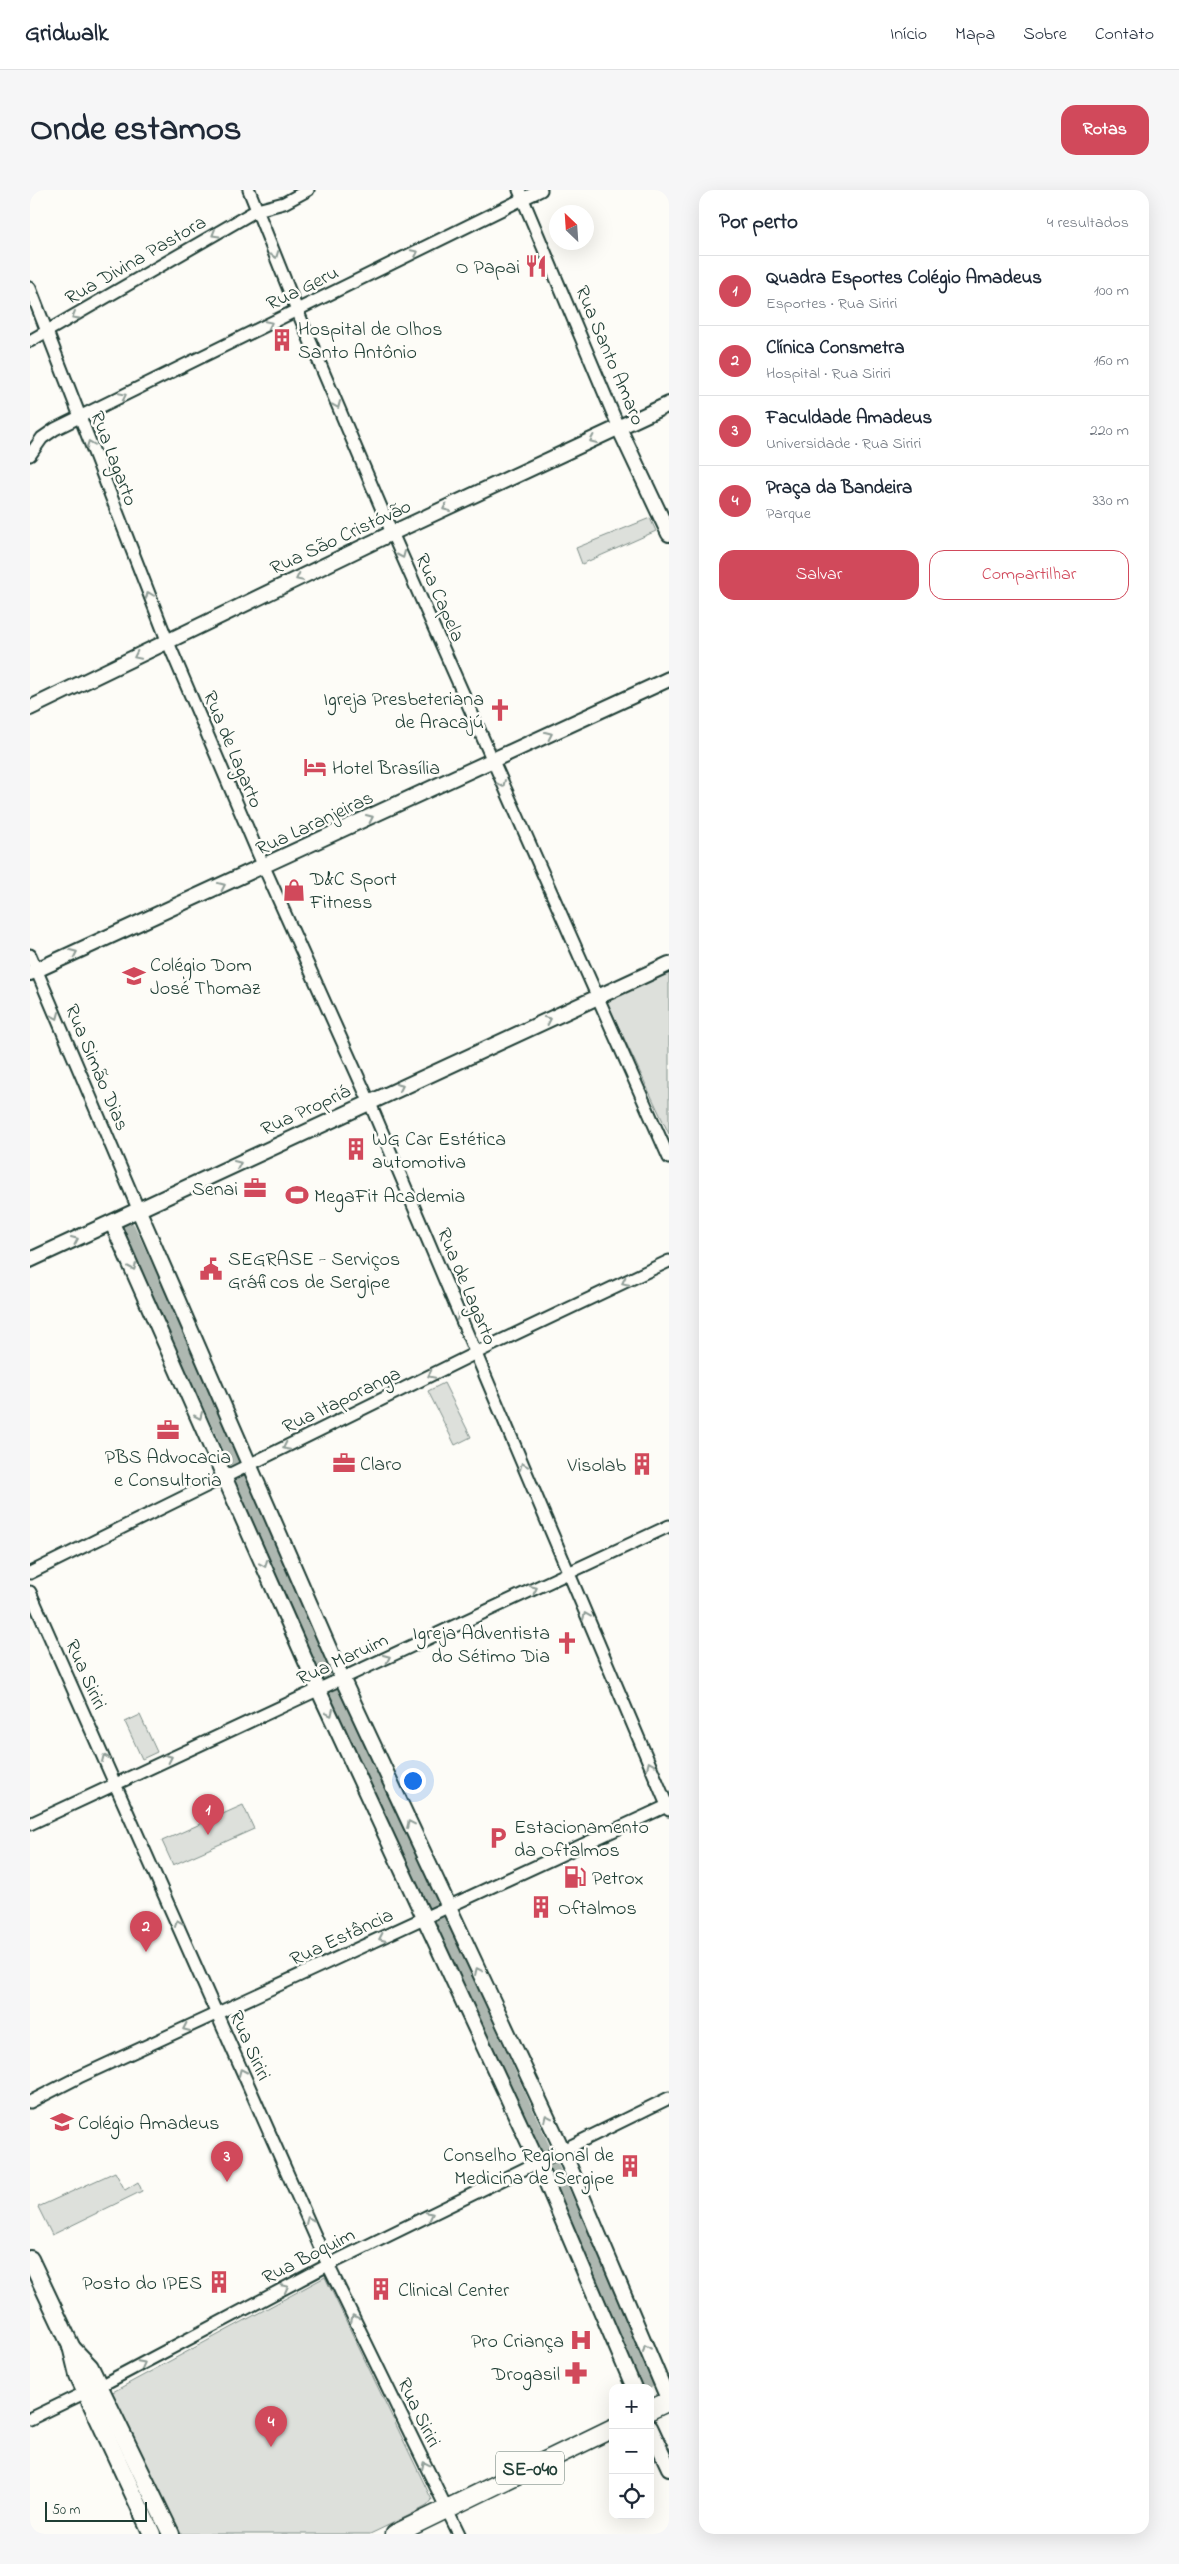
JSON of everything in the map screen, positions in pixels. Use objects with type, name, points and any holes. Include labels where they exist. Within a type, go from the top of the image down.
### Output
[{"type":"main road","points":[[30,2259],[71,2346],[90,2367],[92,2390],[152,2534]]},
{"type":"main road","points":[[92,2390],[171,2534]]},
{"type":"main road","points":[[654,2407],[668,2398]]},
{"type":"main road","name":"SE-040","points":[[395,2534],[611,2429]]},
{"type":"street","name":"Rua Capela","points":[[248,190],[392,533],[669,1158]]},
{"type":"street","name":"Rua Divina Pastora","points":[[30,341],[258,210],[284,203],[308,190]]},
{"type":"street","name":"Rua Geru","points":[[30,455],[42,438],[55,429],[297,310],[521,194],[541,190]]},
{"type":"street","name":"Rua Santo Amaro","points":[[521,194],[619,428],[669,534]]},
{"type":"street","name":"Rua Lagarto","points":[[30,288],[167,640]]},
{"type":"street","name":"Rua São Cristóvão","points":[[30,708],[167,640],[669,404]]},
{"type":"street","name":"Rua de Lagarto","points":[[167,640],[264,867],[369,1101],[668,1807]]},
{"type":"street","name":"Rua Laranjeiras","points":[[33,972],[669,679]]},
{"type":"street","name":"Rua Simão Dias","points":[[30,955],[33,972],[139,1211]]},
{"type":"street","name":"Rua Propriá","points":[[30,1260],[117,1225],[139,1211],[369,1101],[669,964]]},
{"type":"street","points":[[131,1193],[128,1208],[117,1225],[238,1470],[428,1917],[541,2161],[632,2384]]},
{"type":"street","points":[[139,1211],[238,1470],[330,1684],[446,1909],[559,2153],[668,2398]]},
{"type":"street","name":"Rua Itaporanga","points":[[30,1573],[669,1260]]},
{"type":"street","name":"Rua Maruim","points":[[30,1824],[115,1782],[669,1526]]},
{"type":"street","name":"Rua Siriri","points":[[30,1592],[328,2265],[459,2534]]},
{"type":"street","name":"Rua Estância","points":[[30,2102],[668,1807]]},
{"type":"street","points":[[559,2153],[669,2098]]},
{"type":"street","name":"Rua Boquim","points":[[30,2419],[92,2390],[328,2265],[559,2153]]},
{"type":"street","points":[[651,2429],[669,2468]]},
{"type":"shaded area","points":[[650,518],[656,531],[582,564],[576,548]]},
{"type":"shaded area","points":[[669,971],[669,1134],[606,1000]]},
{"type":"shaded area","points":[[444,1383],[471,1437],[455,1445],[428,1391]]},
{"type":"shaded area","points":[[140,1715],[157,1752],[142,1759],[125,1722]]},
{"type":"shaded area","points":[[243,1805],[254,1829],[173,1865],[162,1841]]},
{"type":"shaded area","points":[[115,2172],[125,2190],[138,2182],[142,2191],[52,2235],[38,2207]]},
{"type":"shaded area","points":[[325,2277],[432,2500],[427,2506],[370,2534],[180,2534],[109,2394]]},
{"type":"waterway","points":[[128,1228],[222,1431],[312,1645],[648,2382]]},
{"type":"place","name":"O Papai","points":[[536,266]]},
{"type":"place","name":"Hospital de Olhos Santo Antônio","points":[[282,340]]},
{"type":"place","name":"Igreja Presbeteriana de Aracajú","points":[[500,710]]},
{"type":"place","name":"Hotel Brasília","points":[[315,767]]},
{"type":"place","name":"D&C Sport Fitness","points":[[294,890]]},
{"type":"place","name":"Colégio Dom José Thomaz","points":[[134,976]]},
{"type":"place","name":"WG Car Estética automotiva","points":[[356,1149]]},
{"type":"place","name":"Senai","points":[[255,1188]]},
{"type":"place","name":"MegaFit Academia","points":[[297,1195]]},
{"type":"place","name":"SEGRASE - Serviços Gráficos de Sergipe","points":[[211,1269]]},
{"type":"place","name":"PBS Advocacia e Consultoria","points":[[168,1430]]},
{"type":"place","name":"Claro","points":[[344,1463]]},
{"type":"place","name":"Visolab","points":[[642,1464]]},
{"type":"place","name":"Igreja Adventista do Sétimo Dia","points":[[567,1643]]},
{"type":"place","name":"Quadra Esportes Colégio Amadeus","points":[[208,1835]]},
{"type":"place","name":"Estacionamento da Oftalmos","points":[[498,1838]]},
{"type":"place","name":"Petrox","points":[[575,1877]]},
{"type":"place","name":"Oftalmos","points":[[541,1907]]},
{"type":"place","name":"Clínica Consmetra","points":[[146,1952]]},
{"type":"place","name":"Colégio Amadeus","points":[[62,2122]]},
{"type":"place","name":"Conselho Regional de Medicina de Sergipe","points":[[630,2166]]},
{"type":"place","name":"Faculdade Amadeus","points":[[227,2182]]},
{"type":"place","name":"Posto do IPES","points":[[219,2282]]},
{"type":"place","name":"Clinical Center","points":[[381,2289]]},
{"type":"place","name":"Pro Criança","points":[[581,2340]]},
{"type":"place","name":"Drogasil","points":[[576,2373]]},
{"type":"place","name":"Praça da Bandeira","points":[[271,2447]]}]
